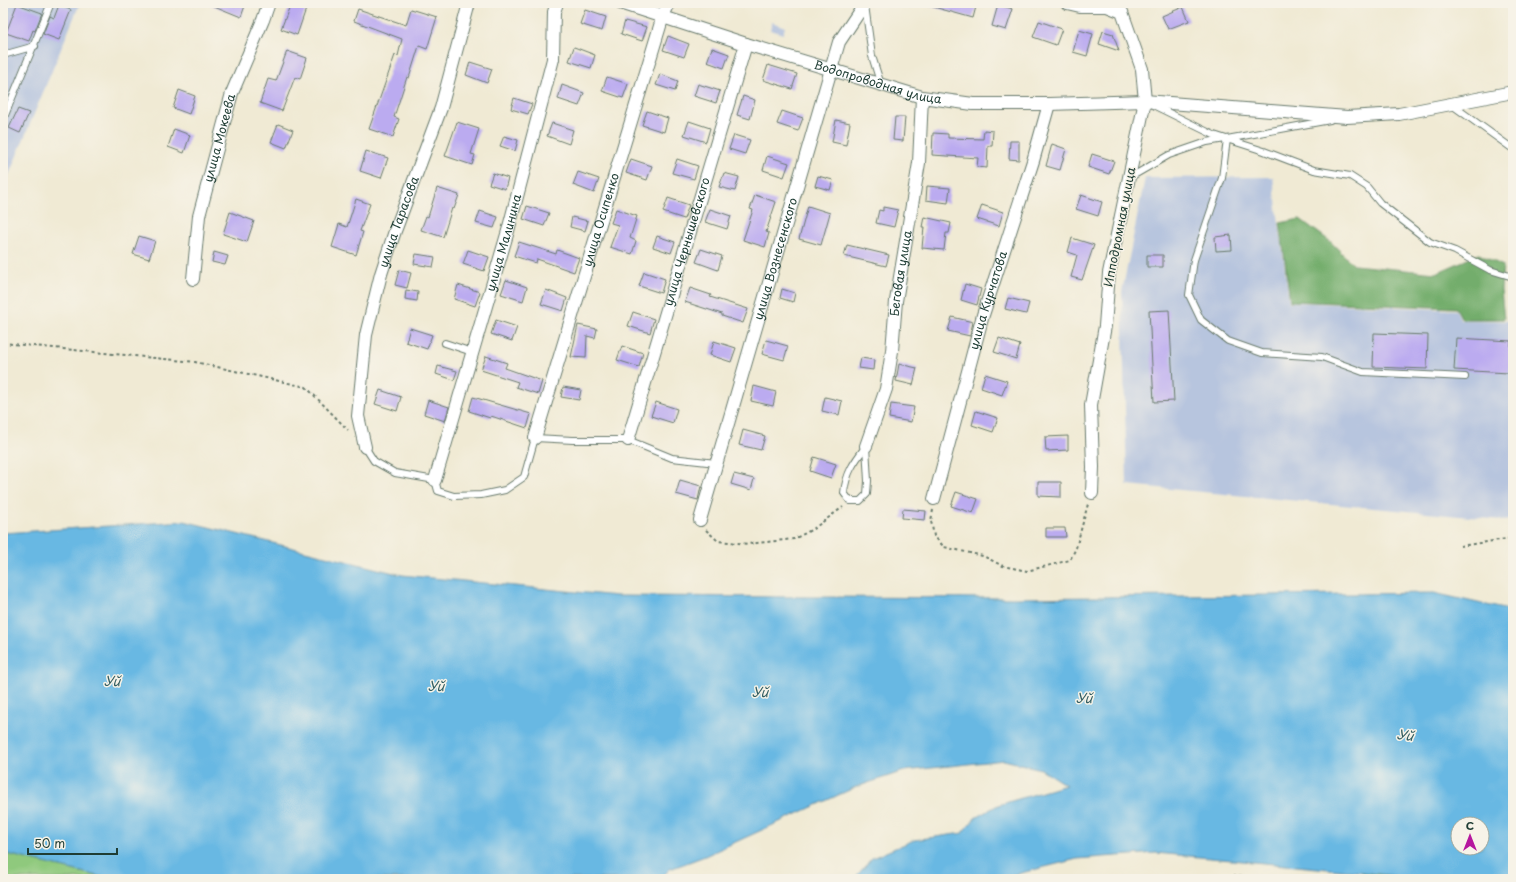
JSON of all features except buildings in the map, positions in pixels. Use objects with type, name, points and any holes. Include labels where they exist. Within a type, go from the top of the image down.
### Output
[{"type":"street","name":"улица Мокеева","points":[[193,279],[198,216],[232,93],[269,3]]},
{"type":"street","name":"улица Тарасова","points":[[365,447],[358,416],[366,335],[381,274],[394,231],[441,108],[469,3]]},
{"type":"street","name":"улица Малинина","points":[[435,480],[508,231],[553,59],[554,12],[557,3]]},
{"type":"street","name":"Водопроводная улица","points":[[620,3],[746,44],[922,97],[973,104],[1049,104],[1145,101],[1347,117],[1399,114],[1452,105],[1513,92]]},
{"type":"street","name":"улица Осипенко","points":[[535,438],[663,16],[669,3]]},
{"type":"street","name":"улица Вознесенского","points":[[700,520],[830,69],[839,42],[865,3]]},
{"type":"street","points":[[1066,3],[1080,6],[1119,7]]},
{"type":"street","name":"Ипподромная улица","points":[[1092,493],[1093,467],[1090,405],[1105,326],[1109,273],[1145,101],[1142,69],[1119,7]]},
{"type":"street","name":"улица Чернышевского","points":[[628,440],[746,44]]},
{"type":"street","name":"Беговая улица","points":[[866,446],[886,389],[892,351],[896,301],[919,163],[922,97]]},
{"type":"street","name":"улица Курчатова","points":[[934,499],[983,315],[1033,161],[1049,104]]},
{"type":"lane","points":[[3,120],[35,46],[51,3]]},
{"type":"lane","points":[[865,3],[872,56],[881,85]]},
{"type":"lane","points":[[3,55],[35,46]]},
{"type":"lane","points":[[1145,101],[1214,135],[1264,151],[1314,170],[1350,176],[1367,187],[1380,203],[1430,242],[1456,251],[1490,270],[1513,277]]},
{"type":"lane","points":[[1452,105],[1513,148]]},
{"type":"lane","points":[[1129,178],[1169,155],[1207,142],[1347,117]]},
{"type":"lane","points":[[1227,139],[1222,178],[1194,260],[1189,295],[1201,320],[1228,341],[1262,353],[1322,357],[1363,372],[1465,377]]},
{"type":"lane","points":[[445,343],[472,352]]},
{"type":"lane","points":[[365,447],[374,461],[396,472],[435,480],[438,491],[454,496],[481,495],[505,490],[524,477],[535,438],[628,440],[672,458],[716,463]]},
{"type":"lane","points":[[866,446],[868,481],[867,494],[860,501],[850,501],[844,493],[845,481],[852,465],[866,446]]},
{"type":"path","points":[[3,343],[195,362],[306,387],[349,431]]},
{"type":"path","points":[[934,499],[931,520],[934,536],[944,547],[983,556],[1003,566],[1027,571],[1070,560],[1076,548],[1092,493]]},
{"type":"path","points":[[700,520],[705,528],[718,541],[748,544],[794,539],[813,529],[850,501]]},
{"type":"path","points":[[1460,546],[1513,538]]},
{"type":"path","points":[[1179,879],[1207,875],[1283,879]]},
{"type":"shaded area","points":[[3,3],[80,3],[3,189]]},
{"type":"shaded area","points":[[772,22],[785,27],[783,34],[770,30]]},
{"type":"shaded area","points":[[1273,177],[1289,302],[1456,310],[1461,320],[1513,321],[1513,521],[1127,485],[1122,292],[1145,178]]},
{"type":"green space","points":[[1300,219],[1331,242],[1354,265],[1436,273],[1479,254],[1503,266],[1501,290],[1504,319],[1462,319],[1456,308],[1290,301],[1280,223]]},
{"type":"green space","points":[[3,853],[110,879],[3,879]]},
{"type":"green space","points":[[1361,872],[1420,879],[1366,879]]},
{"type":"water","name":"Уй","points":[[184,521],[402,575],[617,596],[1015,598],[1434,593],[1513,611],[1513,879],[1420,879],[1156,853],[1077,859],[997,879],[854,879],[872,858],[914,840],[963,833],[975,818],[998,805],[1066,785],[1041,769],[1004,760],[904,771],[856,787],[705,856],[670,869],[660,879],[110,879],[3,853],[3,533]]}]
